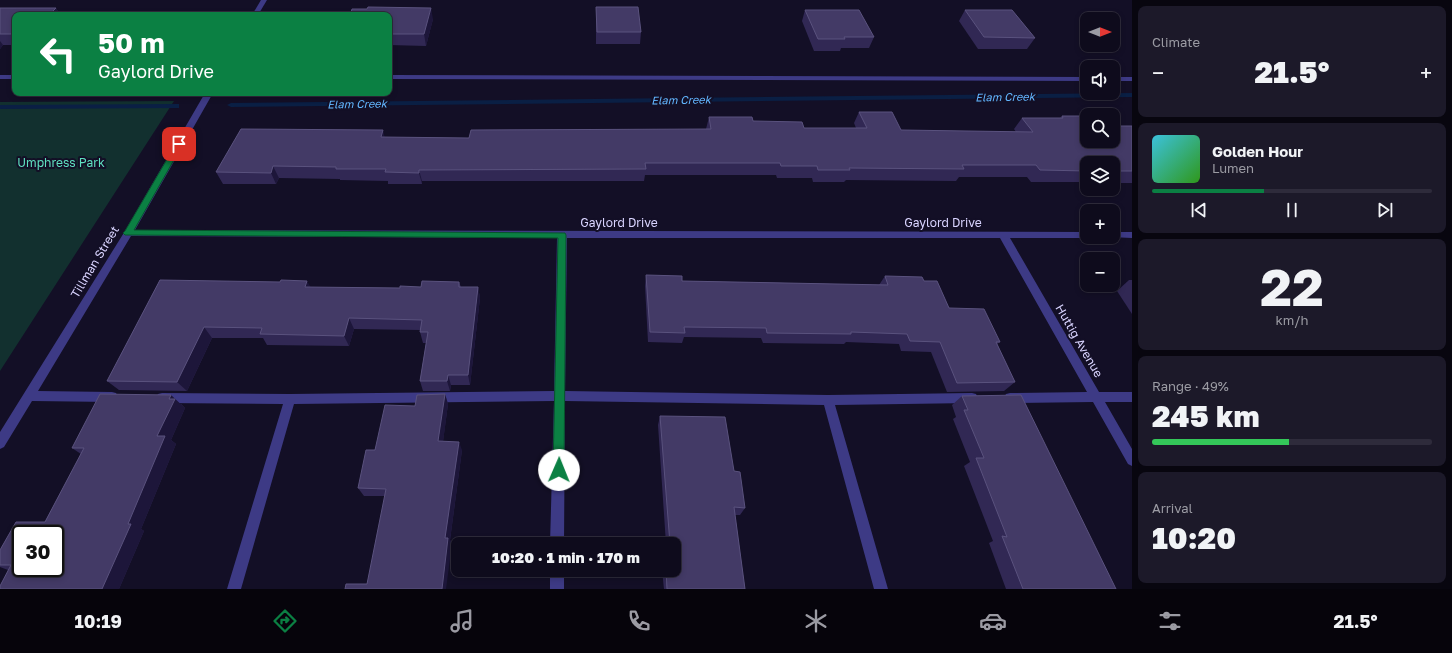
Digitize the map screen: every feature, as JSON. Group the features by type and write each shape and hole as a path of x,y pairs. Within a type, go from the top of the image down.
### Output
{"street":[{"path":"257,12 264,0"},
{"path":"0,77 12,77"},
{"path":"392,77 1080,79"},
{"path":"1120,79 1132,79"},
{"name":"Tillman Street","path":"0,443 128,233 207,96"},
{"name":"Gaylord Drive","path":"128,233 1080,235"},
{"path":"558,537 562,235"},
{"name":"Huttig Avenue","path":"1003,235 1132,460"},
{"path":"1120,235 1132,235"},
{"path":"28,396 123,397"},
{"path":"147,398 290,399 560,396 828,400 986,398"},
{"path":"1002,398 1096,396 1132,397"},
{"path":"234,589 290,399"},
{"path":"828,400 881,589"},
{"path":"557,577 557,589"}],"green space":[{"name":"Umphress Park","path":"174,101 0,371 0,102"}],"building":[{"path":"368,7 431,8 424,34 392,34 392,12 351,12 352,9 367,9"},
{"path":"596,7 638,7 641,32 597,32"},
{"path":"0,8 56,8 52,12 12,12 12,34 0,34"},
{"path":"805,10 859,10 874,37 818,39"},
{"path":"965,10 1012,10 1035,38 984,37"},
{"path":"859,112 892,112 901,130 1033,132 1022,118 1063,118 1062,116 1080,116 1080,148 1120,148 1120,126 1132,126 1132,171 1120,171 1120,156 1080,156 1080,171 1040,170 1036,165 962,165 964,169 849,168 850,170 818,170 817,166 781,166 780,163 645,163 646,169 419,170 419,173 385,172 386,169 336,169 336,167 273,166 271,173 216,172 241,129 383,130 381,137 469,138 471,130 711,129 709,117 752,117 753,121 802,122 804,128 867,128"},
{"path":"646,275 682,276 682,281 888,285 885,276 922,277 924,281 937,281 949,308 984,309 1000,342 996,342 1015,382 957,383 940,342 910,341 907,334 851,332 851,334 767,333 766,328 684,327 685,333 650,332"},
{"path":"160,280 280,282 281,280 307,281 305,287 400,288 400,286 421,287 422,281 459,282 459,287 478,287 468,375 448,375 447,381 420,381 428,332 420,332 422,320 349,318 344,336 260,334 262,328 204,327 177,382 107,381"},
{"path":"100,394 171,395 169,399 175,399 157,436 165,436 128,524 131,524 102,589 0,589 0,586 11,565 0,565 0,550 12,529 12,577 64,577 64,525 14,525 16,522 45,522 84,448 72,448"},
{"path":"445,394 438,441 459,442 445,538 448,538 442,589 345,589 346,584 367,584 386,489 358,488 366,450 375,450 385,405 415,406 417,395"},
{"path":"1021,395 1116,589 1023,589 1002,536 1007,537 976,458 984,458 964,410 968,410 962,396"},
{"path":"660,416 725,417 734,471 740,472 745,508 734,507 745,589 667,589 666,577 681,577 681,537 669,537"}],"waterway":[{"name":"Elam Creek","path":"231,105 1132,95"},
{"name":"Elam Creek","path":"0,107 176,106"}],"route":[{"path":"179,144 128,233 562,235 559,470"}]}
